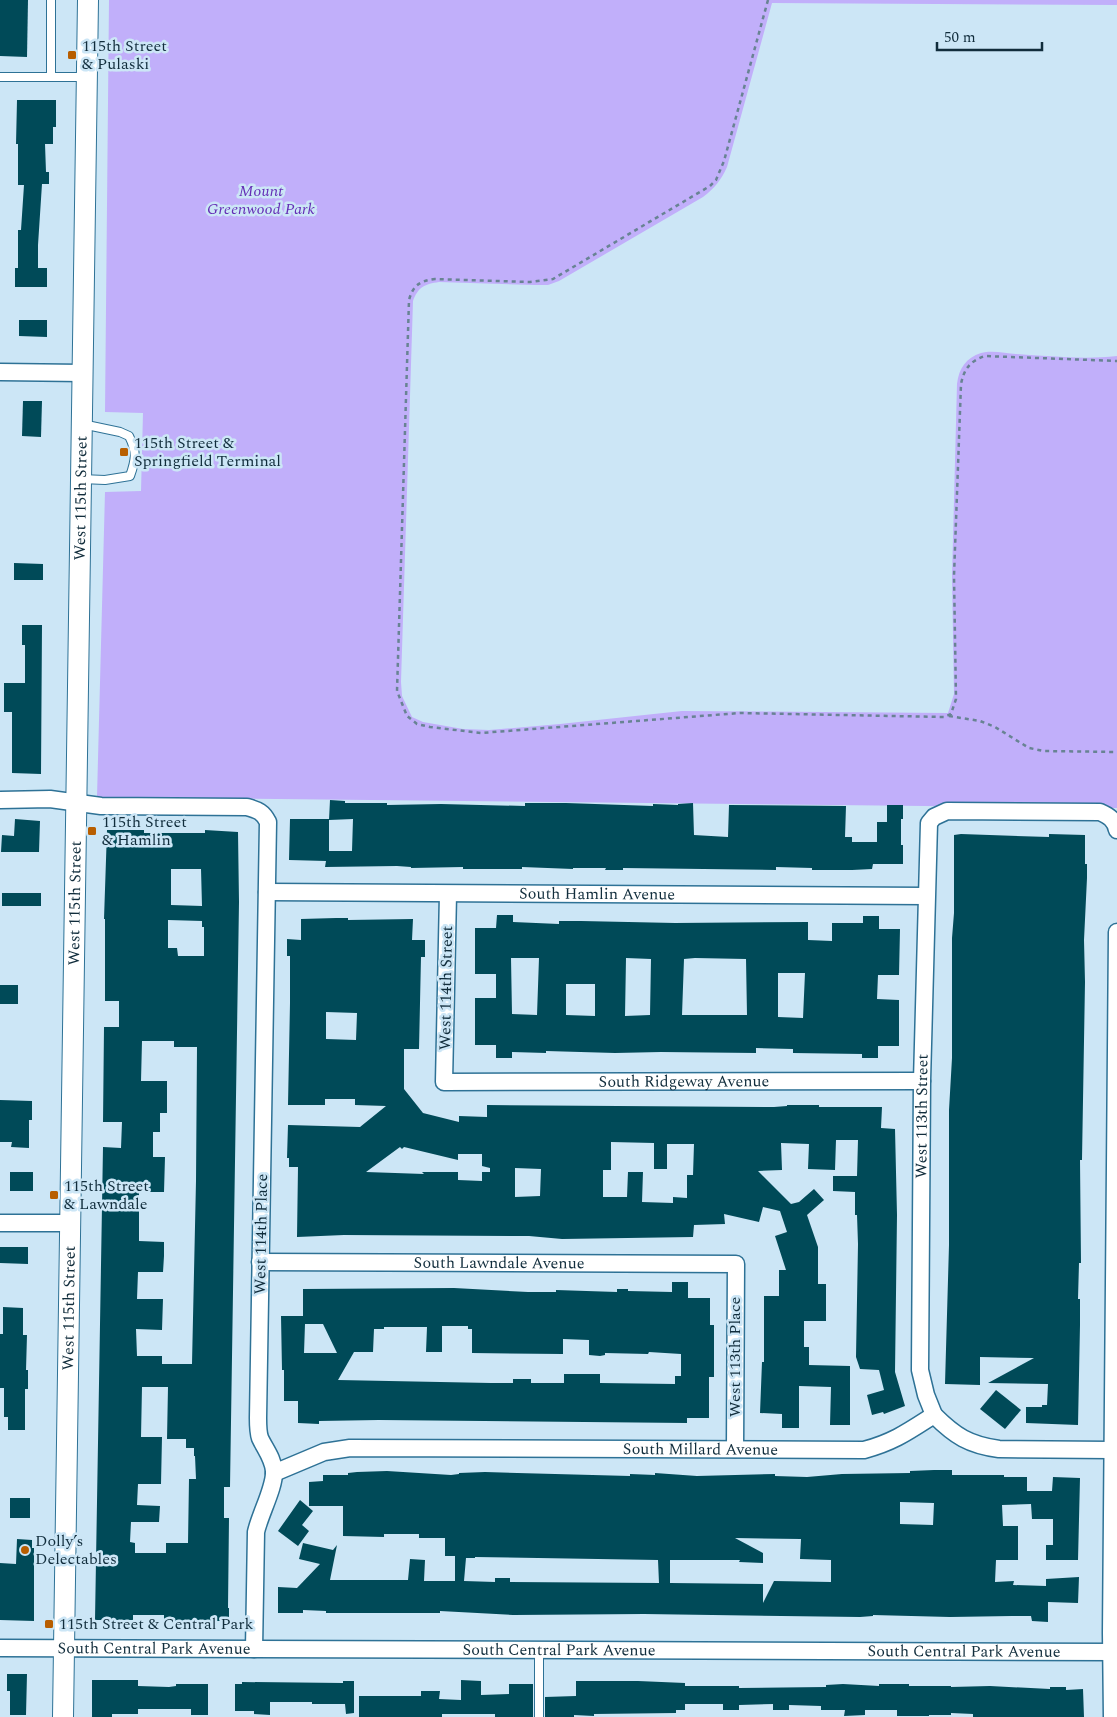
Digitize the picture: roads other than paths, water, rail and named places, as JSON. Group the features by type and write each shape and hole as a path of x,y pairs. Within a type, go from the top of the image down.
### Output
{"street":[{"name":"West 115th Street","path":"63,1717 88,0"},
{"path":"0,372 83,373"},
{"path":"0,800 50,799 76,803"},
{"name":"West 114th Place","path":"76,803 101,806 247,807 264,814 268,822 258,1427 260,1437 271,1458 274,1473"},
{"name":"West 113th Street","path":"934,1414 926,1395 920,1370 922,1081 929,823 934,816 947,810 1100,812 1115,824"},
{"name":"South Hamlin Avenue","path":"267,892 926,896"},
{"name":"West 114th Street","path":"444,1082 448,894"},
{"path":"1112,1717 1114,1652 1112,1450 1117,932"},
{"name":"South Ridgeway Avenue","path":"444,1082 922,1081"},
{"path":"0,1223 70,1223"},
{"name":"South Lawndale Avenue","path":"260,1262 736,1264"},
{"name":"West 113th Place","path":"735,1449 736,1264"},
{"path":"934,1414 952,1432 981,1447 999,1450 1112,1450"},
{"name":"South Millard Avenue","path":"274,1473 324,1452 350,1448 864,1450 884,1445 934,1414"},
{"path":"254,1649 256,1532 260,1514 273,1482 274,1473"},
{"name":"South Central Park Avenue","path":"0,1648 1114,1652"}],"lane":[{"path":"51,0 51,77"},
{"path":"0,78 87,77"},
{"path":"81,479 106,480 130,476 136,461 134,447 129,436 120,432 82,424"},
{"path":"539,1717 540,1650"}],"place":[{"name":"115th Street & Pulaski","path":"72,55"},
{"name":"115th Street & Springfield Terminal","path":"124,452"},
{"name":"115th Street & Hamlin","path":"92,831"},
{"name":"115th Street & Lawndale","path":"54,1195"},
{"name":"Dolly’s Delectables","path":"25,1550"},
{"name":"115th Street & Central Park","path":"49,1624"}],"park label":[{"name":"Mount Greenwood Park","path":"261,200"}]}
